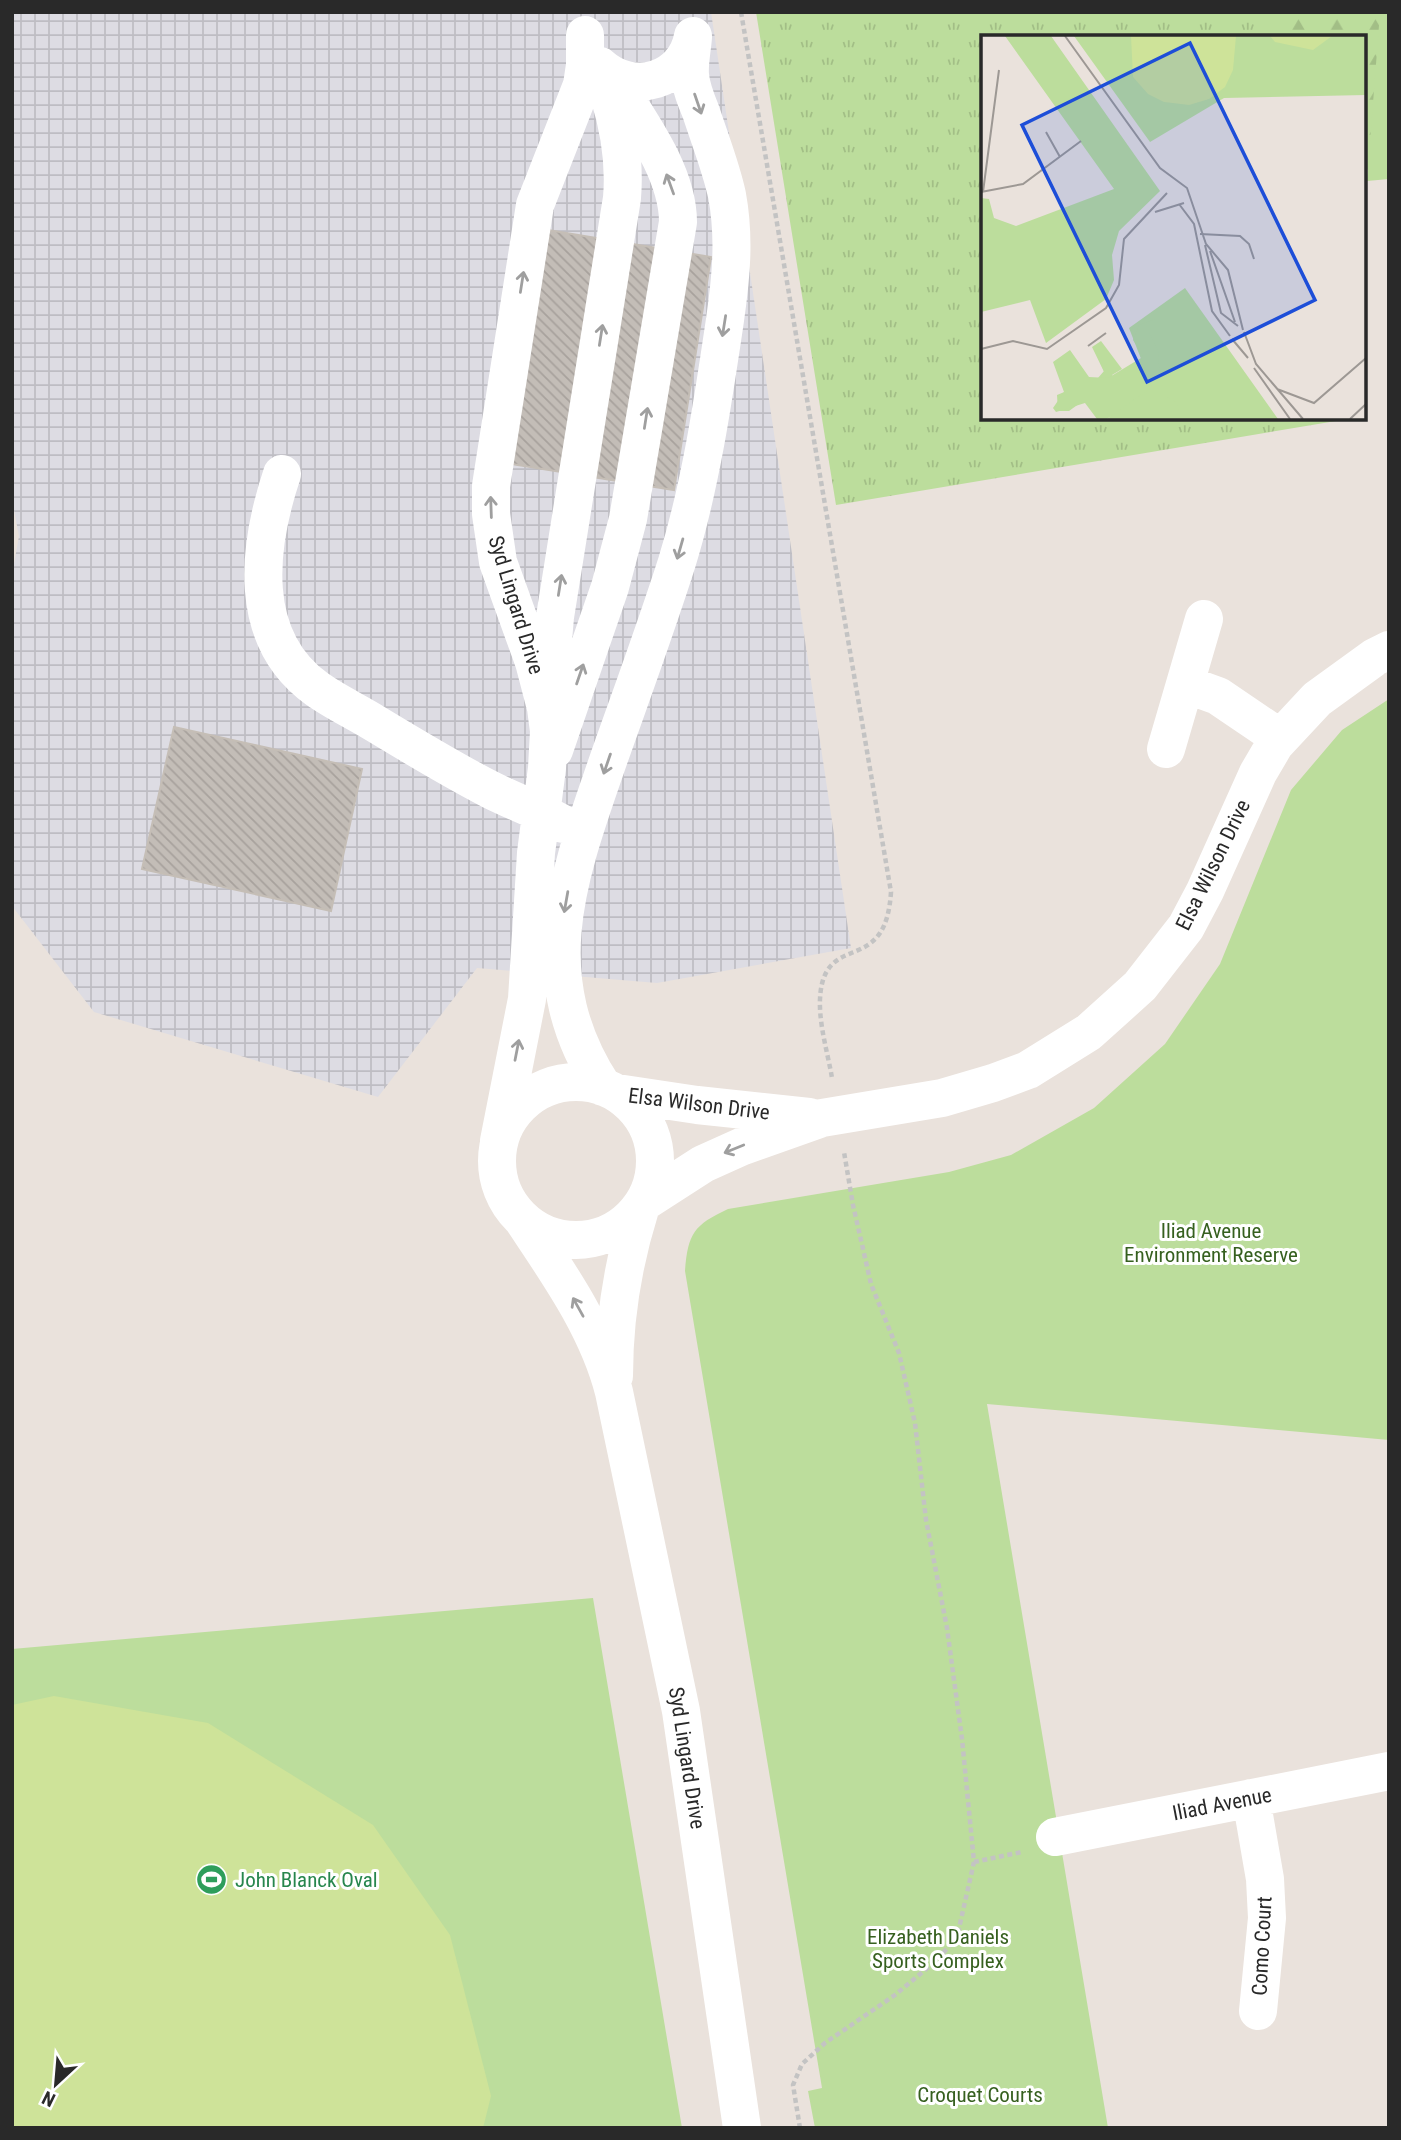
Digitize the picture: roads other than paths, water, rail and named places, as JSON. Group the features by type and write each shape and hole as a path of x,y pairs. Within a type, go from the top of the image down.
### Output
{"street":[{"path":"591,35 617,78 634,82 661,78 677,69 691,46 692,25"},
{"path":"610,1090 589,1083 574,1082 545,1088 532,1095 512,1115 499,1141 497,1155 500,1184 513,1209 523,1220 548,1235 562,1239 590,1239 617,1229 648,1197 656,1169 653,1139 639,1113 610,1090 592,1069 575,1032 563,985 561,961 564,906 572,868 690,516 731,280 732,228 718,160 692,86 692,25"},
{"path":"548,726 555,617 619,228 624,182 621,137 591,35"},
{"path":"543,799 610,587 628,519 678,222 675,194 662,163 591,35"},
{"name":"Syd Lingard Drive","path":"499,1141 527,999 529,936 548,750 548,726 534,662 498,562 491,514 491,486 533,215 545,174 582,85 591,35"},
{"path":"282,474 266,532 263,593 275,635 297,671 317,689 495,791 543,799 583,836"},
{"path":"1166,749 1204,619"},
{"name":"Elsa Wilson Drive","path":"642,1206 713,1158 832,1129 993,1083 1028,1070 1089,1032 1140,986 1186,928 1258,773 1280,738 1317,699 1389,650"},
{"path":"1185,684 1218,696 1280,738"},
{"name":"Elsa Wilson Drive","path":"610,1090 832,1129"},
{"name":"Syd Lingard Drive","path":"614,1392 614,1355 621,1289 626,1258 642,1206"},
{"name":"Syd Lingard Drive","path":"523,1220 585,1319 600,1349 614,1392 681,1711 742,2128"},
{"name":"Iliad Avenue","path":"1055,1836 1389,1771"},
{"name":"Como Court","path":"1251,1798 1265,1878 1266,1918 1258,2011"}],"place":[{"name":"John Blanck Oval","path":"212,1880"}],"park label":[{"name":"Iliad Avenue Environment Reserve","path":"1211,1243"},
{"name":"Elizabeth Daniels Sports Complex","path":"938,1949"},
{"name":"Croquet Courts","path":"980,2095"}]}
